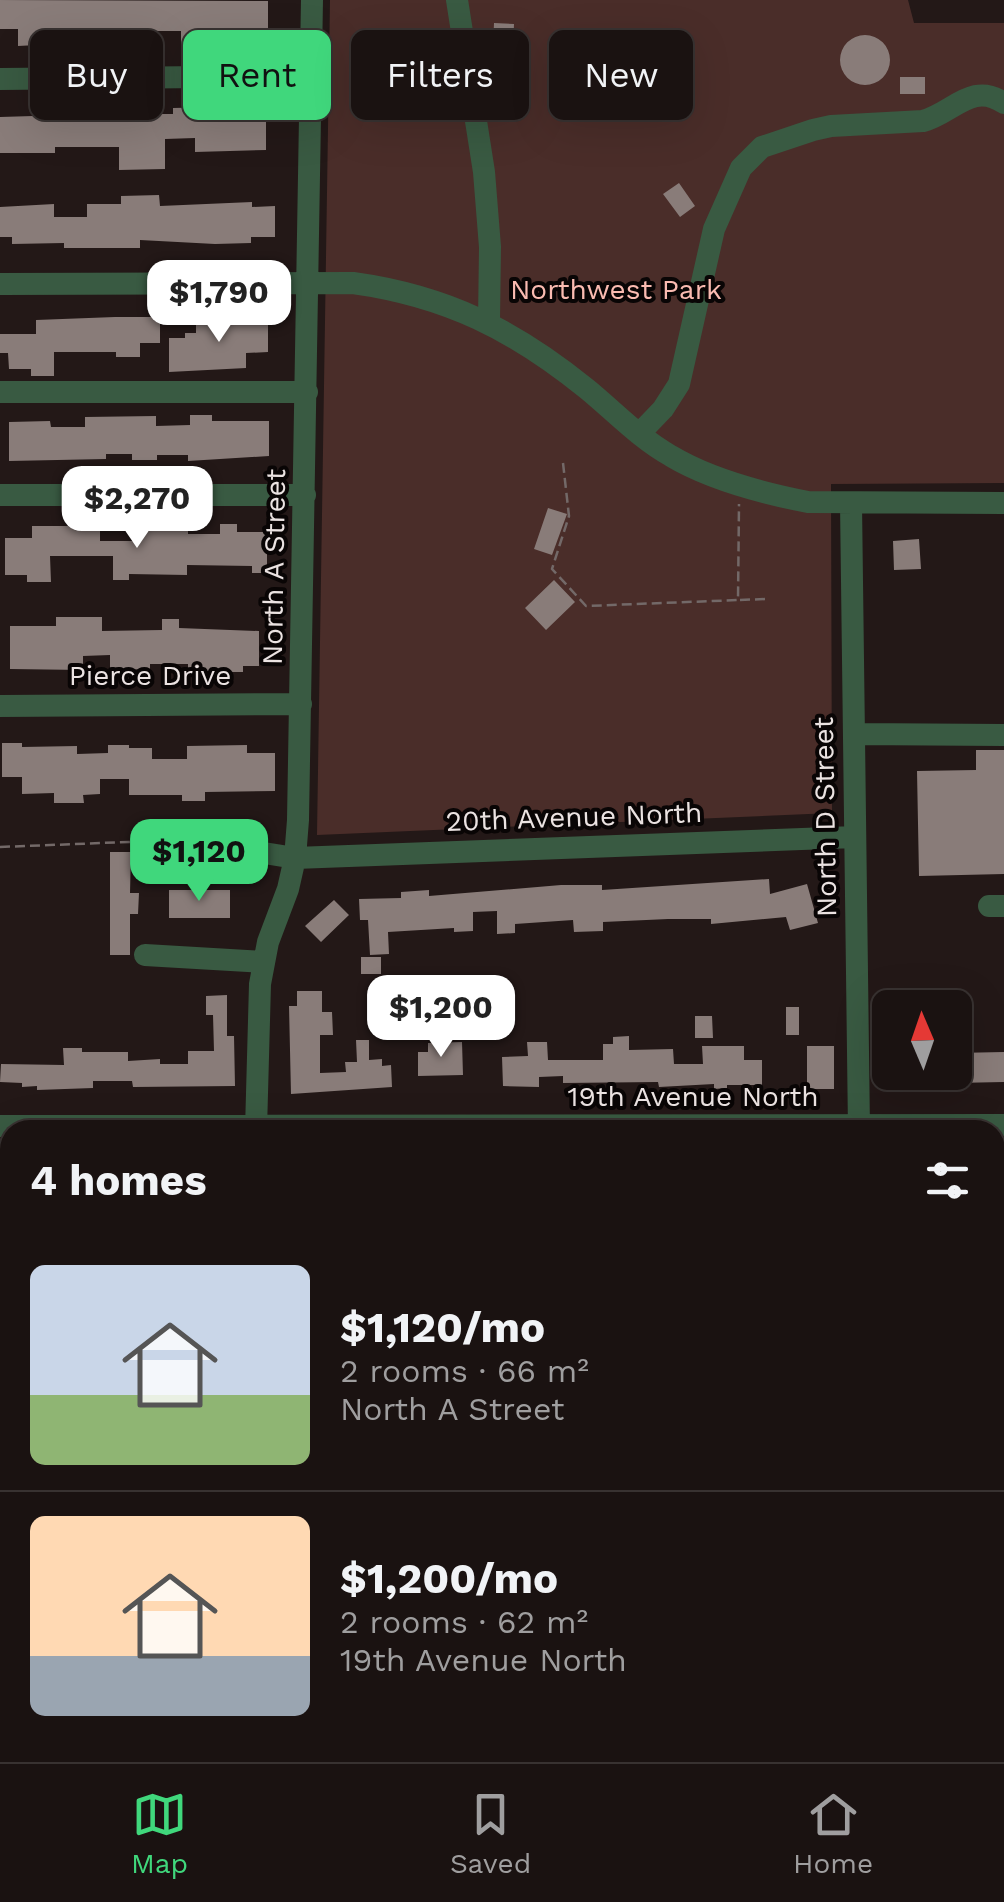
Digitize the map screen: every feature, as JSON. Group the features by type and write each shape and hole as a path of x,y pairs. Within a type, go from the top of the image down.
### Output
{"street":[{"name":"North A Street","path":"312,0 312,30"},
{"path":"457,0 484,172 490,247 489,321"},
{"path":"0,78 183,77"},
{"path":"640,434 679,384 714,228 741,168 762,147 832,126 923,121 938,117 973,95 995,97 1004,103"},
{"name":"North A Street","path":"256,1120 260,984 295,858 312,120"},
{"path":"0,284 309,282 354,283 403,292 489,321 552,362 671,456 703,472 778,496 851,504 1004,503"},
{"path":"0,392 307,392"},
{"path":"0,496 305,495"},
{"name":"North D Street","path":"851,504 859,1120"},
{"name":"Pierce Drive","path":"0,706 301,704"},
{"path":"854,734 1004,735"},
{"name":"20th Avenue North","path":"154,863 264,853 295,858 856,837"},
{"path":"145,956 264,962"}],"path":[{"path":"563,464 568,516 552,569 586,606 766,599"},
{"path":"738,600 740,502"},
{"path":"0,847 194,840"}],"green space":[{"name":"Northwest Park","path":"330,0 908,0 914,23 1004,23 1004,483 831,484 832,813 317,835"}],"building":[{"path":"0,0 268,1 268,30 183,30 183,45 181,31 30,30 30,45 18,46 18,29 0,29"},
{"path":"494,23 514,24 514,30 494,30"},
{"path":"865,35 883,42 890,60 883,78 865,85 847,78 840,60 847,42"},
{"path":"900,77 925,77 925,94 900,94"},
{"path":"183,108 183,120 266,120 266,150 195,152 195,138 165,139 165,169 119,170 119,147 55,147 55,153 0,153 0,117 163,120 163,114"},
{"path":"679,183 695,206 680,217 663,194"},
{"path":"159,195 160,206 252,202 252,207 275,206 275,237 251,237 251,243 140,240 140,248 64,248 64,243 12,244 12,237 0,237 0,207 54,204 54,217 87,217 87,204 121,204 121,196"},
{"path":"160,317 160,343 140,343 140,357 116,357 116,352 54,352 54,376 31,376 31,369 9,369 8,353 0,353 0,334 36,334 36,320"},
{"path":"268,318 268,352 246,353 246,368 169,372 169,338 196,333 196,320"},
{"path":"190,415 212,415 212,421 269,421 269,456 188,461 188,455 132,460 132,454 106,454 106,459 9,461 9,422 50,421 51,427 85,427 85,417 156,416 156,426 190,425"},
{"path":"548,508 567,514 552,555 534,549"},
{"path":"220,524 237,524 237,532 267,532 267,573 252,573 252,566 187,565 187,575 129,574 129,580 113,580 113,556 50,556 51,582 27,582 27,575 5,575 5,538 32,538 32,526 85,526 85,531 100,531 100,541 137,541 137,526 188,528 188,534 220,534"},
{"path":"919,539 921,569 894,570 893,541"},
{"path":"554,580 575,602 546,630 525,608"},
{"path":"56,617 102,617 102,631 162,630 162,619 179,619 179,628 259,631 259,666 243,666 243,672 188,670 188,664 110,670 110,655 83,656 83,670 10,669 10,626 56,626"},
{"path":"2,743 22,743 22,747 77,746 77,754 108,753 108,745 129,745 152,748 152,759 187,759 187,746 247,745 247,753 275,753 275,791 205,792 205,801 182,801 182,795 129,795 129,779 100,779 100,794 83,795 84,803 54,803 54,793 22,794 22,777 2,777"},
{"path":"976,750 1004,750 1004,874 919,876 917,771 976,770"},
{"path":"110,852 131,852 130,893 139,893 138,914 130,914 130,955 110,955"},
{"path":"769,879 770,894 807,884 818,923 790,930 786,917 711,924 711,919 668,919 603,922 603,931 574,932 573,920 515,924 515,933 497,934 497,911 473,912 473,931 454,932 454,928 388,932 389,954 370,955 368,920 360,920 359,899 401,898 401,892 429,890 429,896 561,885 602,885 602,890"},
{"path":"169,890 230,890 230,918 169,918"},
{"path":"334,900 349,915 321,942 305,926"},
{"path":"361,957 381,957 381,974 361,974"},
{"path":"297,991 322,991 322,1012 332,1012 333,1035 320,1035 320,1073 346,1072 345,1062 357,1062 356,1040 369,1040 369,1060 382,1059 382,1066 391,1065 392,1087 291,1094 289,1006 297,1006"},
{"path":"227,995 227,1036 234,1036 235,1086 133,1087 132,1081 93,1081 93,1088 37,1090 37,1086 0,1082 1,1064 64,1065 63,1048 128,1052 128,1061 160,1059 160,1064 188,1064 188,1051 214,1051 213,1015 206,1015 206,996"},
{"path":"378,1006 399,1006 399,1023 377,1023"},
{"path":"786,1007 799,1007 799,1035 786,1035"},
{"path":"695,1016 712,1016 713,1038 695,1038"},
{"path":"629,1036 629,1050 673,1049 674,1064 703,1064 702,1046 744,1046 744,1060 762,1060 762,1085 714,1089 714,1084 659,1087 658,1082 563,1083 563,1076 539,1077 539,1087 503,1086 502,1057 528,1056 527,1042 547,1042 548,1060 603,1060 603,1044 613,1044 613,1037"},
{"path":"462,1042 463,1075 418,1076 418,1052 428,1052 428,1043"},
{"path":"807,1046 834,1046 834,1089 807,1089"},
{"path":"1004,1052 1004,1082 972,1083 972,1053"}]}
